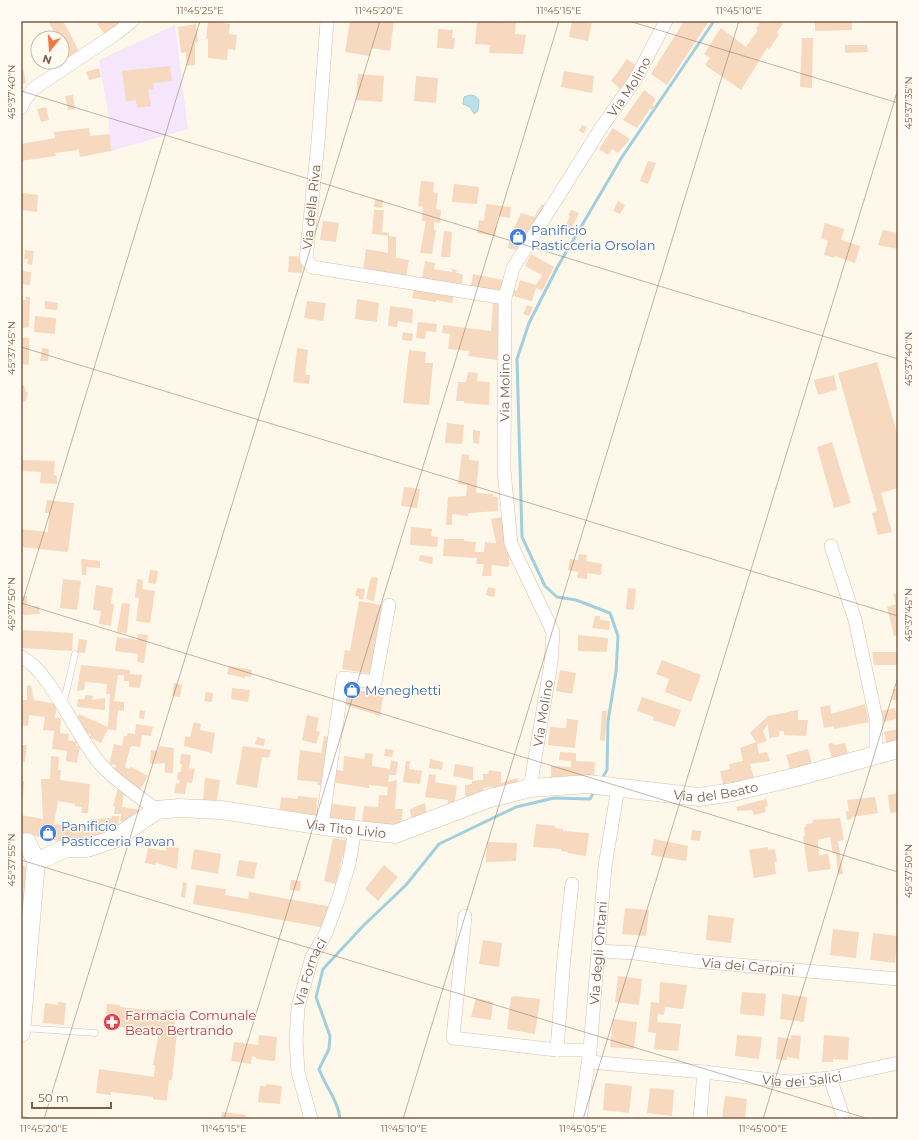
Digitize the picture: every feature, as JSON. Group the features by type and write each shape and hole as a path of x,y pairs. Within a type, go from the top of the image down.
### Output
{"street":[{"path":"21,108 27,90 117,34 132,21"},
{"name":"Via della Riva","path":"327,21 318,143 306,259 312,267 505,298"},
{"name":"Via Molino","path":"530,788 551,663 553,632 511,544 504,470 505,298 513,268 601,128 635,80 666,21"},
{"path":"831,546 856,627 876,718 876,754"},
{"path":"322,826 343,678 376,682 389,605"},
{"path":"21,657 29,661 63,706 86,746 104,768 156,810"},
{"name":"Via del Beato","path":"530,788 588,784 699,797 733,792 792,778 898,749"},
{"name":"Via degli Ontani","path":"580,1119 589,1056 612,787"},
{"name":"Via Tito Livio","path":"24,841 66,848 87,848 114,839 156,810 179,808 221,810 322,826 395,834 487,799 530,788"},
{"name":"Via Fornaci","path":"311,1119 298,1072 296,1040 298,1007 312,957 326,933 338,900 349,864 355,829"},
{"path":"21,1033 36,862 24,841"},
{"name":"Via Tito Livio","path":"36,862 66,848"},
{"path":"557,1050 564,957 572,884"},
{"name":"Via dei Salici","path":"465,916 453,1038 557,1050 704,1072 790,1082 830,1078 898,1063"},
{"name":"Via dei Carpini","path":"599,952 635,953 694,961 898,979"},
{"path":"700,1119 704,1072"},
{"path":"830,1078 844,1119"}],"lane":[{"path":"63,706 75,654"},
{"path":"21,1028 95,1033"}],"shaded area":[{"path":"175,25 188,129 111,151 108,113 99,60"}],"water":[{"path":"470,95 475,96 479,100 478,111 474,114 470,107 463,104 464,97"}],"building":[{"path":"48,21 63,21 68,30 53,30"},
{"path":"95,21 117,21 119,24 105,35"},
{"path":"208,21 230,24 229,34 237,35 235,50 228,49 227,60 208,58 208,39 206,39"},
{"path":"350,21 394,21 390,51 371,48 370,56 345,52"},
{"path":"477,21 516,23 515,34 526,35 523,54 489,53 490,45 475,44"},
{"path":"572,21 592,21 588,41 569,37"},
{"path":"684,21 709,21 667,85 651,74"},
{"path":"765,21 785,21 777,32 779,35 769,49 767,48 741,90 705,65 710,58 704,54 721,28 746,47 758,30 756,29 760,22 763,23"},
{"path":"852,21 852,30 815,31 815,22"},
{"path":"196,24 198,42 195,43 195,65 187,66 186,52 181,53 178,27"},
{"path":"438,29 453,30 452,38 455,38 454,49 437,48"},
{"path":"70,34 81,55 70,61"},
{"path":"802,38 813,38 812,88 800,87"},
{"path":"845,45 867,45 868,52 845,53"},
{"path":"627,59 640,68 624,92 611,81"},
{"path":"170,66 172,81 153,83 154,89 148,90 151,106 137,108 136,100 126,101 122,71"},
{"path":"23,68 26,83 21,84 21,69"},
{"path":"99,68 101,77 89,80 86,72"},
{"path":"564,71 594,76 592,93 561,87"},
{"path":"358,74 384,76 382,102 356,100"},
{"path":"416,76 438,78 436,103 414,101"},
{"path":"644,90 656,99 652,105 655,107 653,110 650,109 637,128 623,120"},
{"path":"73,95 75,109 68,110 65,96"},
{"path":"46,107 49,120 41,122 37,109"},
{"path":"582,125 587,127 584,133 579,131"},
{"path":"89,128 90,136 110,134 111,151 80,157 79,150 55,153 56,156 21,161 21,144 55,138 54,132"},
{"path":"613,128 630,139 618,153 612,149 608,155 599,149"},
{"path":"648,161 656,163 648,184 640,181"},
{"path":"421,181 434,182 433,192 438,193 436,209 441,210 440,223 434,222 434,230 436,230 432,254 420,253 426,221 422,221 423,207 418,206"},
{"path":"454,184 479,187 477,204 452,202"},
{"path":"23,193 38,195 37,212 21,210"},
{"path":"375,199 383,200 382,208 374,207"},
{"path":"618,201 625,205 620,214 613,211"},
{"path":"486,204 511,207 510,218 498,216 495,236 477,233 479,220 484,221"},
{"path":"542,204 548,209 522,251 508,248 511,231 512,232 521,213 534,217"},
{"path":"374,210 384,210 382,232 389,233 389,236 396,237 396,258 409,260 406,277 363,270 366,249 388,253 388,236 372,234"},
{"path":"571,210 579,213 569,234 563,231 570,216 568,215"},
{"path":"323,221 339,223 336,242 320,240"},
{"path":"825,223 844,229 841,240 860,246 855,263 835,256 834,258 824,255 828,241 821,238"},
{"path":"883,230 898,233 898,249 878,245"},
{"path":"444,231 452,232 450,257 441,257"},
{"path":"25,250 34,251 32,265 27,264 28,259 24,259"},
{"path":"531,254 554,267 542,291 536,288 532,301 513,296 514,290 517,291 520,280 536,285 542,275 525,266"},
{"path":"289,256 304,257 302,273 288,272"},
{"path":"425,261 435,263 434,269 452,272 452,269 457,270 456,273 463,274 461,289 422,280"},
{"path":"23,271 31,272 30,285 21,284"},
{"path":"473,274 507,281 504,295 470,291"},
{"path":"414,288 454,294 452,303 412,298"},
{"path":"25,297 30,297 29,327 23,328 21,300 26,300"},
{"path":"357,299 379,303 377,322 355,319"},
{"path":"45,301 58,303 57,310 45,309"},
{"path":"307,301 326,303 323,321 304,318"},
{"path":"493,302 503,305 497,360 468,356 469,351 448,349 450,334 442,333 443,325 491,331"},
{"path":"527,305 533,307 529,316 523,314"},
{"path":"390,306 413,309 412,323 398,321 397,327 388,326"},
{"path":"35,316 56,318 55,334 34,332"},
{"path":"418,322 437,324 436,332 426,331 425,339 416,338"},
{"path":"403,332 413,334 412,341 402,340"},
{"path":"21,338 29,338 29,365 21,364"},
{"path":"42,348 49,349 48,361 40,361"},
{"path":"297,348 308,350 305,375 310,375 309,384 293,382"},
{"path":"409,350 426,352 425,363 433,363 429,405 403,403"},
{"path":"877,362 898,436 898,488 881,493 892,532 878,535 872,513 877,511 838,373"},
{"path":"468,372 478,373 477,381 490,382 489,405 456,401 458,382 466,382"},
{"path":"834,375 837,390 818,395 814,380"},
{"path":"24,385 26,392 28,391 26,401 21,402 21,386"},
{"path":"447,423 464,425 462,444 445,443"},
{"path":"473,430 480,431 479,444 473,443"},
{"path":"832,442 851,503 834,508 817,447"},
{"path":"462,454 469,455 469,460 479,461 476,493 493,494 493,497 498,497 498,511 468,513 468,516 452,514 452,525 446,525 448,497 466,496 467,485 458,484"},
{"path":"21,460 55,461 54,475 57,476 57,484 40,483 41,472 21,471"},
{"path":"404,487 420,489 417,508 401,506"},
{"path":"47,500 74,503 68,552 21,547 21,529 48,532 49,513 45,513"},
{"path":"502,517 509,553 509,567 492,565 491,576 482,576 484,564 476,564 477,558 443,556 444,539 464,539 464,541 476,542 475,552 484,552 485,542 496,543 491,519"},
{"path":"411,527 432,529 431,536 438,537 437,547 410,545"},
{"path":"579,554 587,555 586,561 602,564 601,575 587,573 587,579 577,578 578,572 568,570 570,559 578,560"},
{"path":"420,555 433,557 432,564 419,561"},
{"path":"81,559 100,561 100,568 87,567 86,575 82,575"},
{"path":"150,570 158,571 156,584 148,583"},
{"path":"371,577 378,578 374,601 366,599"},
{"path":"63,579 81,581 77,610 60,608"},
{"path":"137,579 143,580 142,589 155,591 150,623 136,621 139,598 135,597"},
{"path":"96,585 113,588 111,604 114,604 111,626 99,624 101,611 93,610"},
{"path":"488,587 496,589 494,597 486,595"},
{"path":"357,588 365,589 363,600 359,599 359,596 355,596"},
{"path":"628,588 636,589 634,610 626,609"},
{"path":"898,593 898,635 894,636 887,607 896,604 893,594"},
{"path":"21,596 27,596 27,607 39,606 40,614 23,615 23,620 21,620"},
{"path":"359,601 382,605 371,674 342,669 345,650 350,651"},
{"path":"122,603 130,604 127,633 117,632"},
{"path":"595,616 600,616 600,620 610,621 609,630 592,628"},
{"path":"21,630 73,633 72,651 21,648"},
{"path":"138,634 148,635 144,663 137,662 138,654 115,651 117,637 137,640"},
{"path":"578,635 608,638 607,652 578,651"},
{"path":"79,639 87,640 85,653 77,652"},
{"path":"872,652 898,652 898,665 874,665"},
{"path":"662,660 701,675 691,702 665,692 669,679 656,674"},
{"path":"81,665 130,670 130,674 142,675 140,688 129,687 129,681 124,681 124,675 118,675 114,701 124,702 124,711 118,710 116,731 108,729 101,743 89,737 91,735 85,732 77,718 79,714 108,727 110,694 106,694 107,684 85,682 84,690 77,691"},
{"path":"229,666 252,670 251,677 245,676 245,678 227,674"},
{"path":"560,670 576,673 572,694 556,691"},
{"path":"174,683 182,685 180,697 172,696"},
{"path":"31,685 34,700 57,704 55,718 61,718 60,733 69,734 68,740 77,742 76,746 80,747 77,763 66,761 67,751 52,749 54,731 43,730 45,717 29,715 28,726 21,725 21,700 27,700 27,686"},
{"path":"346,686 383,697 380,716 343,704"},
{"path":"232,688 250,690 248,702 231,699"},
{"path":"893,689 898,689 898,700 892,700"},
{"path":"206,692 213,693 212,702 204,701"},
{"path":"85,695 93,696 92,700 105,698 105,710 77,707 78,699 85,699"},
{"path":"642,697 681,710 675,727 653,720 654,717 637,711"},
{"path":"865,704 869,722 834,729 834,726 824,728 820,707 830,705 831,714"},
{"path":"895,708 897,719 883,722 881,711"},
{"path":"140,710 145,711 144,719 139,718"},
{"path":"798,710 798,720 808,720 806,736 784,735 784,731 779,731 779,737 769,738 768,724 763,731 767,741 757,744 759,754 767,752 770,761 750,764 754,778 750,778 751,783 732,782 723,784 720,771 730,769 729,764 743,761 740,748 756,742 750,733 768,716"},
{"path":"602,711 607,711 605,741 600,740"},
{"path":"307,715 319,718 316,731 320,732 316,744 302,740"},
{"path":"567,719 578,720 575,748 548,745 550,727 566,728"},
{"path":"194,722 201,724 200,730 215,733 212,753 184,746 185,736 190,737"},
{"path":"136,724 153,727 151,736 142,735 140,747 132,746 130,748 125,767 129,769 131,767 148,776 140,790 123,781 125,777 114,771 116,765 109,764 114,744 122,746 124,736 127,736 128,733 135,734"},
{"path":"898,729 898,744 887,747 884,732"},
{"path":"324,736 330,737 322,785 317,785 318,782 297,780 300,750 321,753"},
{"path":"257,737 265,739 264,746 255,744"},
{"path":"833,743 834,745 845,743 849,758 833,762 828,744"},
{"path":"21,745 27,745 25,762 21,762"},
{"path":"159,746 174,748 173,773 165,773 165,763 150,764 151,750 158,751"},
{"path":"243,746 271,750 269,758 262,757 257,788 236,784"},
{"path":"385,749 394,750 392,757 384,756"},
{"path":"808,749 812,764 791,773 786,755"},
{"path":"560,752 576,753 576,761 595,762 594,776 551,781 551,766 571,767 571,761 559,760"},
{"path":"365,753 373,754 372,766 390,769 391,760 398,762 396,775 389,775 388,782 397,780 395,809 403,809 401,827 361,827 364,806 378,807 379,795 387,795 388,787 369,785 369,788 330,782 332,769 343,771 344,756 364,759"},
{"path":"181,754 191,755 189,768 195,769 192,783 187,782 185,794 174,793 176,783 179,784 180,780 177,780 178,772 181,772"},
{"path":"51,756 59,757 58,770 61,770 60,780 90,784 88,813 81,813 82,807 75,806 75,804 58,801 54,824 73,826 92,825 91,819 112,818 111,816 119,816 118,832 101,843 68,843 21,833 21,815 43,819 41,779 50,779"},
{"path":"430,759 443,762 442,770 429,768"},
{"path":"406,761 410,761 409,769 422,771 420,784 403,782"},
{"path":"455,764 473,767 473,780 453,776"},
{"path":"489,770 501,772 501,783 517,778 520,788 495,794 493,787 483,788 484,795 465,796 465,785 472,784 472,781 483,780 483,774 488,774"},
{"path":"429,774 436,775 435,782 457,786 454,807 447,806 448,800 425,797"},
{"path":"205,778 220,780 217,800 215,800 214,803 203,801"},
{"path":"21,781 24,781 23,797 21,797"},
{"path":"118,788 124,792 122,807 141,810 139,817 131,823 120,821 121,814 114,814 115,807 113,806"},
{"path":"898,793 898,812 890,813 888,795"},
{"path":"298,796 317,798 316,815 279,814 281,797 297,799"},
{"path":"875,797 878,813 852,817 852,819 847,820 846,811 849,811 847,800"},
{"path":"766,799 768,806 765,807 766,812 754,815 752,810 737,811 736,807"},
{"path":"326,803 356,807 354,823 324,821"},
{"path":"425,803 427,818 412,823 410,809"},
{"path":"840,818 844,840 838,841 843,874 838,875 836,853 833,854 830,837 818,840 818,844 819,855 828,854 831,869 808,872 803,836 805,836 804,827 806,827 806,824 813,823 812,820"},
{"path":"536,824 556,826 555,828 563,829 563,831 589,833 586,856 567,853 568,852 561,851 561,849 533,847"},
{"path":"692,830 701,831 700,841 691,840"},
{"path":"333,838 350,841 347,855 343,854 336,884 324,881"},
{"path":"654,839 688,846 686,861 651,855"},
{"path":"487,842 517,843 516,861 486,862"},
{"path":"166,846 179,848 177,869 156,863 155,865 145,863 148,848 166,851"},
{"path":"768,847 768,850 775,849 777,862 774,862 776,874 754,878 749,850"},
{"path":"194,849 221,854 218,874 191,869"},
{"path":"239,860 257,863 254,879 236,876"},
{"path":"384,865 398,877 378,901 365,889"},
{"path":"21,866 25,866 27,872 22,926"},
{"path":"291,880 301,881 300,891 290,890"},
{"path":"183,882 187,883 185,898 181,897"},
{"path":"196,885 226,889 225,895 248,899 249,892 333,907 326,928 193,904"},
{"path":"625,908 649,910 646,936 622,934"},
{"path":"708,915 734,918 731,943 706,940"},
{"path":"833,929 859,932 856,958 830,955"},
{"path":"873,933 898,936 895,963 870,960"},
{"path":"483,940 502,943 499,967 479,964"},
{"path":"618,976 642,979 639,1005 615,1002"},
{"path":"660,982 687,985 683,1009 665,1007 664,1015 658,1014 657,1022 681,1024 678,1051 654,1049 656,1033 648,1032 651,1002 659,1003"},
{"path":"742,992 766,994 764,1016 740,1014"},
{"path":"782,994 807,997 804,1022 780,1019"},
{"path":"515,996 540,999 535,1034 507,1029 511,997"},
{"path":"476,998 493,1002 491,1020 471,1017"},
{"path":"58,1002 66,1003 64,1025 43,1023 45,1003 58,1005"},
{"path":"107,1004 163,1012 163,1010 176,1011 174,1032 177,1033 172,1080 169,1080 167,1101 153,1099 153,1097 111,1092 111,1095 96,1093 99,1069 154,1077 155,1065 153,1065 159,1032 119,1027 119,1029 104,1028"},
{"path":"613,1019 637,1022 634,1049 610,1047"},
{"path":"259,1035 277,1037 275,1061 256,1059 256,1057 252,1056 251,1064 231,1061 234,1042 258,1045"},
{"path":"737,1035 762,1037 759,1059 735,1056"},
{"path":"791,1035 801,1036 799,1059 787,1057 787,1060 776,1059 778,1037 791,1039"},
{"path":"824,1035 849,1037 848,1060 833,1059 833,1062 822,1062"},
{"path":"605,1083 632,1086 629,1113 603,1110"},
{"path":"266,1084 282,1086 280,1104 258,1102 260,1086 266,1086"},
{"path":"650,1088 674,1090 672,1116 647,1113"},
{"path":"725,1096 747,1099 745,1119 722,1119"},
{"path":"222,1112 246,1115 245,1119 221,1119"}],"waterway":[{"path":"601,780 607,770 608,721 616,672 618,636 610,613 576,600 557,597 545,586 522,537 517,359 529,323 558,266 622,157 714,21"},
{"path":"340,1119 337,1106 319,1069 329,1049 330,1036 316,997 323,969 364,925 406,885 439,844 516,807 554,798 590,799 595,790"}],"place":[{"name":"Panificio Pasticceria Orsolan","path":"518,237"},
{"name":"Meneghetti","path":"352,690"},
{"name":"Panificio Pasticceria Pavan","path":"48,833"},
{"name":"Farmacia Comunale Beato Bertrando","path":"112,1022"}]}
